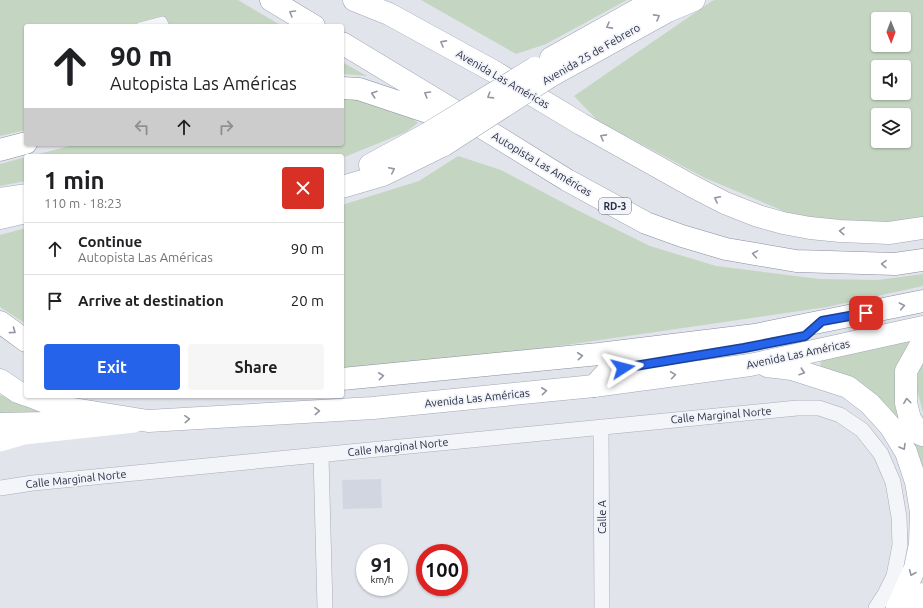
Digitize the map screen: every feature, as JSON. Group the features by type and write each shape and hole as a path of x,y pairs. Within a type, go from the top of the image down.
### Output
{"main road":[{"path":"271,0 311,24"},
{"name":"Avenida Las Américas","path":"354,0 389,14 692,186 725,203 758,216 810,228 889,233 923,228"},
{"name":"Avenida 25 de Febrero","path":"344,185 383,174 655,0"},
{"name":"Avenida 25 de Febrero","path":"542,72 694,0"},
{"name":"Autopista Las Américas","path":"344,44 566,180 646,223 682,236 726,249 796,261 895,264 923,260"},
{"path":"344,88 359,89 491,133"},
{"name":"Avenida 25 de Febrero","path":"344,172 366,167 436,140"},
{"path":"0,150 24,144"},
{"path":"0,199 24,195"},
{"path":"0,218 24,212"},
{"path":"344,379 607,354 755,334 923,301"},
{"path":"594,386 608,371 805,336 822,321"},
{"path":"0,322 24,340"},
{"name":"Avenida Las Américas","path":"35,398 54,406 148,421 373,408 594,386 750,364 923,327"},
{"path":"923,341 906,371 906,403 910,419 920,434 923,435"},
{"path":"750,364 792,369 848,387 870,404 890,426 906,452 916,482 919,497 921,512 920,544 915,568 897,608"},
{"path":"0,380 24,394"},
{"path":"0,424 148,421"},
{"path":"913,608 923,594"}],"street":[{"name":"Calle Marginal Norte","path":"0,488 33,483 601,427 796,408 819,408 840,415 862,430 881,454 893,482 899,517 900,545 894,576 876,608"},
{"path":"0,441 24,434 148,421"},
{"name":"Calle A","path":"601,427 602,608"},
{"path":"321,455 325,608"}],"lane":[{"path":"148,24 163,20 165,24"}],"shaded area":[{"path":"381,479 382,508 343,509 342,480"}],"green space":[{"path":"0,0 238,0 279,24 24,24 24,130 0,136"},
{"path":"421,0 627,0 546,44 516,54"},
{"path":"715,0 923,0 923,217 876,224 800,218 705,178 598,121 574,96"},
{"path":"344,63 367,76 344,74"},
{"path":"344,98 350,98 411,117 418,123 406,132 344,157 344,154 39,154 69,146 344,146"},
{"path":"458,156 501,170 650,246 716,266 819,279 877,280 923,274 923,286 827,307 552,347 344,370 344,204 419,181"},
{"path":"24,158 24,181 0,186 0,164"},
{"path":"24,229 24,323 0,307 0,235"},
{"path":"909,341 899,369 923,442 923,470 914,444 889,407 854,380 820,368 821,360"},
{"path":"923,357 923,412 917,390 919,361"},
{"path":"0,395 51,416 0,413"}],"route":[{"path":"623,368 744,348 805,336 822,321 866,313"}]}
